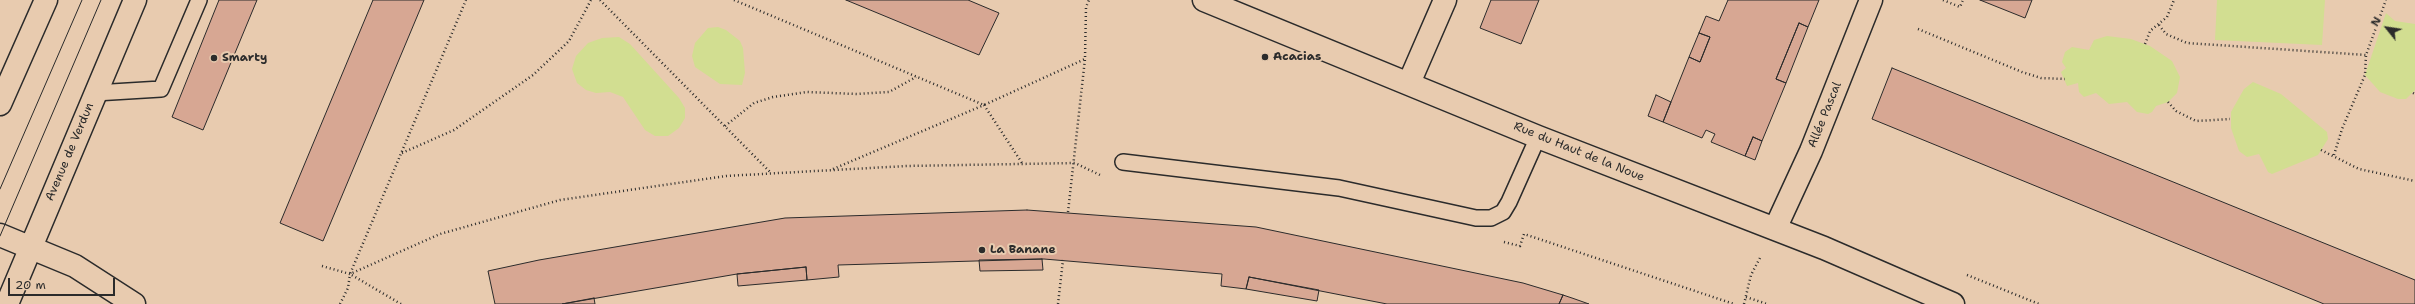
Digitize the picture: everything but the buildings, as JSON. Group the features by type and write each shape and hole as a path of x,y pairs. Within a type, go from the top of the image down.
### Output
{"street":[{"path":"0,104 46,0"},
{"name":"Avenue de Verdun","path":"8,301 135,0"},
{"name":"Rue du Haut de la Noue","path":"1204,0 1538,137 1775,229 1953,304"},
{"path":"1409,83 1445,0"},
{"name":"Allée Pascal","path":"1775,229 1811,151 1871,0"},
{"path":"0,234 75,266 134,304"}],"lane":[{"path":"95,93 161,89 199,0"},
{"path":"1123,162 1339,188 1476,218 1491,218 1503,212 1509,202 1538,137"}],"path":[{"path":"340,304 348,288 350,274 466,0"},
{"path":"401,154 454,130 533,75 569,41 591,0"},
{"path":"600,0 771,173"},
{"path":"734,0 984,105 1022,163"},
{"path":"1068,212 1085,59 1086,7 1089,0"},
{"path":"1943,0 1960,7 1963,0"},
{"path":"2145,44 2150,31 2167,17 2174,0"},
{"path":"2334,156 2342,129 2365,75 2366,55 2386,0"},
{"path":"2159,25 2166,34 2187,43 2366,55"},
{"path":"1918,29 2022,72 2041,78 2065,79"},
{"path":"831,170 984,105 1085,59"},
{"path":"725,126 754,103 773,97 807,92 857,94 889,92 916,76"},
{"path":"2168,102 2176,111 2196,121 2230,119"},
{"path":"2321,150 2359,169 2415,181"},
{"path":"350,274 440,234 560,200 726,176 831,170 1074,162 1104,177"},
{"path":"1744,304 1751,275 1775,229"},
{"path":"1497,240 1520,246 1524,234 1734,304"},
{"path":"1058,304 1063,260"},
{"path":"322,266 350,274 401,304"},
{"path":"1746,297 1767,304"}],"green space":[{"path":"2217,0 2325,0 2322,45 2215,40"},
{"path":"2386,13 2395,21 2415,24 2415,90 2406,99 2398,99 2380,92 2365,75"},
{"path":"718,27 726,30 740,41 743,48 745,73 742,85 720,84 695,67 692,56 695,43 708,28"},
{"path":"2107,36 2131,39 2150,46 2172,61 2180,77 2177,93 2168,102 2156,106 2152,112 2148,114 2137,112 2127,102 2109,104 2096,93 2084,97 2079,92 2078,83 2067,86 2061,72 2066,68 2062,62 2065,52 2072,47 2089,50 2094,40"},
{"path":"619,37 630,44 679,98 685,108 685,118 679,128 668,136 655,136 645,130 623,97 610,92 596,93 586,90 577,83 572,69 576,56 588,43 602,38"},
{"path":"2253,82 2281,94 2327,132 2328,139 2318,155 2272,174 2268,172 2259,154 2247,157 2239,151 2231,128 2231,112 2244,89"}],"tram line":[{"path":"0,189 82,0"},
{"path":"0,236 101,0"}],"place":[{"name":"Acacias","path":"1265,57"},
{"name":"Smarty","path":"214,58"},
{"name":"La Banane","path":"982,250"}]}
